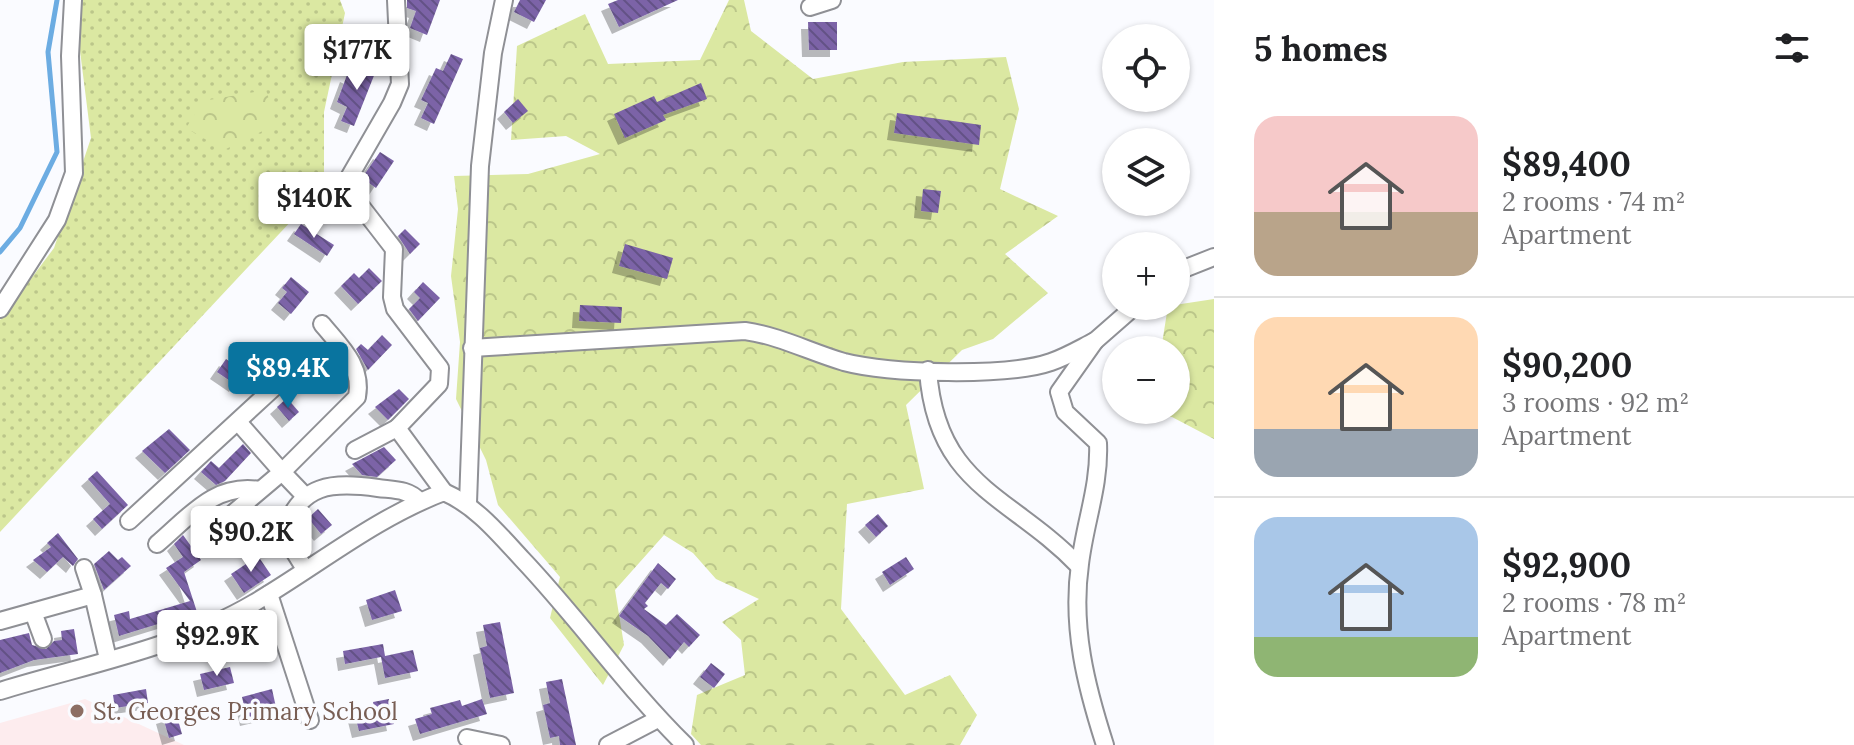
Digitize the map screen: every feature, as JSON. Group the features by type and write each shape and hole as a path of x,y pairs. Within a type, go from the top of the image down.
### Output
{"street":[{"path":"0,309 57,220 74,173 70,56 73,0"},
{"path":"355,450 397,428 439,384 440,368 395,309 392,297 394,249 350,192 347,181 400,84 396,0"},
{"path":"468,503 480,166 493,53 504,0"},
{"path":"810,7 832,0"},
{"path":"1190,266 1214,257"},
{"path":"1105,745 1087,690 1079,642 1079,566 1097,490 1098,443 1065,412 1059,392 1095,341 1119,320"},
{"path":"205,537 282,472 357,397 359,384 352,360 322,324"},
{"path":"472,348 745,331 770,334 845,362 928,370 1034,366 1052,362 1095,341"},
{"path":"928,370 936,417 951,451 977,486 1063,549 1079,566"},
{"path":"129,521 280,382"},
{"path":"239,423 305,496"},
{"path":"397,428 444,492 468,503 560,599 658,719 685,745"},
{"path":"305,569 284,535 305,496 324,486 344,483 407,492 419,501"},
{"path":"157,544 218,494 238,487 259,490"},
{"path":"0,691 203,628 269,594 419,501 444,492"},
{"path":"84,568 108,659"},
{"path":"269,594 310,720"},
{"path":"0,621 93,595"},
{"path":"33,612 43,639"},
{"path":"608,745 658,719"},
{"path":"467,738 501,745"}],"shaded area":[{"name":"St. Georges Primary School","path":"85,699 184,745 0,745 0,723"}],"green space":[{"path":"80,0 340,0 345,13 324,112 324,186 0,532 0,320 54,248 91,138 79,43"},
{"path":"729,0 744,0 751,31 813,79 903,62 1006,57 1019,109 1000,189 1058,216 1005,254 1048,293 993,339 962,350 906,405 924,489 847,504 841,609 905,695 950,675 977,715 960,745 701,745 691,734 697,695 745,675 741,640 722,622 759,599 716,579 693,553 664,535 615,590 624,645 603,685 550,618 560,577 498,505 486,460 456,399 460,342 451,276 458,209 454,176 528,174 600,154 566,136 511,140 517,46 585,14 608,64 700,60"},
{"path":"266,90 277,124 224,150 186,128 203,101"},
{"path":"1214,299 1214,439 1185,424 1190,424 1190,336 1163,336 1166,320 1190,320 1190,303"}],"building":[{"path":"407,0 440,0 427,35 410,28 416,11 407,8"},
{"path":"520,0 546,0 534,22 514,12"},
{"path":"618,0 678,0 619,27 608,4"},
{"path":"808,22 837,22 837,50 809,50"},
{"path":"451,54 463,59 434,124 421,118 428,103 421,100 436,68 443,71"},
{"path":"366,58 379,63 354,126 341,121 347,107 337,102 347,75 358,80"},
{"path":"701,83 707,99 663,115 666,120 625,138 614,114 654,96 657,102"},
{"path":"518,99 528,111 513,123 504,112"},
{"path":"897,113 981,125 979,145 894,133"},
{"path":"380,152 394,161 376,188 362,178"},
{"path":"923,189 941,191 938,213 921,211"},
{"path":"301,224 334,245 327,256 294,234"},
{"path":"405,229 420,244 410,254 398,236"},
{"path":"625,244 673,258 667,279 619,266"},
{"path":"369,268 382,281 358,304 341,286 354,273 359,278"},
{"path":"291,277 309,292 291,314 278,303 287,292 282,288"},
{"path":"423,282 440,298 418,321 409,309 420,298 414,292"},
{"path":"580,305 622,307 621,323 579,321"},
{"path":"382,335 392,345 368,370 356,349 361,344 368,350"},
{"path":"304,342 319,357 297,378 283,364"},
{"path":"226,359 244,373 236,385 217,372"},
{"path":"399,389 409,399 388,420 375,407"},
{"path":"287,398 299,412 289,421 277,407"},
{"path":"169,429 190,450 165,473 142,451"},
{"path":"243,444 251,453 225,481 216,485 201,472 211,461 219,468"},
{"path":"384,447 396,460 377,477 362,475 352,464"},
{"path":"97,471 128,505 102,529 93,519 110,504 88,479"},
{"path":"318,509 332,525 321,534 308,518"},
{"path":"878,514 888,526 876,537 865,525"},
{"path":"58,533 78,559 73,566 63,557 47,572 33,560 51,547 47,543"},
{"path":"183,535 201,560 184,572 197,612 119,636 114,615 129,611 130,619 190,601 166,568 183,557 174,544"},
{"path":"109,551 131,566 104,590 94,564"},
{"path":"258,556 271,575 244,593 231,574"},
{"path":"906,557 914,569 890,585 882,572"},
{"path":"658,563 676,579 668,589 661,583 645,603 648,606 644,609 666,625 677,614 700,635 689,647 684,642 670,659 648,636 619,616"},
{"path":"395,590 402,611 372,620 366,600"},
{"path":"500,622 514,693 490,698 480,648 487,646 483,625"},
{"path":"74,629 78,654 34,660 0,673 0,640 29,633 32,645 46,649 54,641 62,640 61,631"},
{"path":"383,644 385,656 413,650 418,671 385,678 381,657 345,664 343,651"},
{"path":"711,663 725,674 714,688 700,677"},
{"path":"230,667 234,683 204,690 200,674"},
{"path":"562,679 576,745 560,745 559,736 550,738 543,705 550,703 546,682"},
{"path":"146,689 148,703 115,708 113,695"},
{"path":"272,689 277,712 247,719 242,697"},
{"path":"389,699 394,724 359,731 355,715 375,711 373,702"},
{"path":"482,699 487,714 420,734 415,719 432,714 430,708 460,700 462,706"},
{"path":"176,713 182,734 169,738 163,717"}],"waterway":[{"path":"0,252 20,228 57,152 48,52 57,0"}],"place":[{"name":"St. Georges Primary School","path":"77,711"}]}
